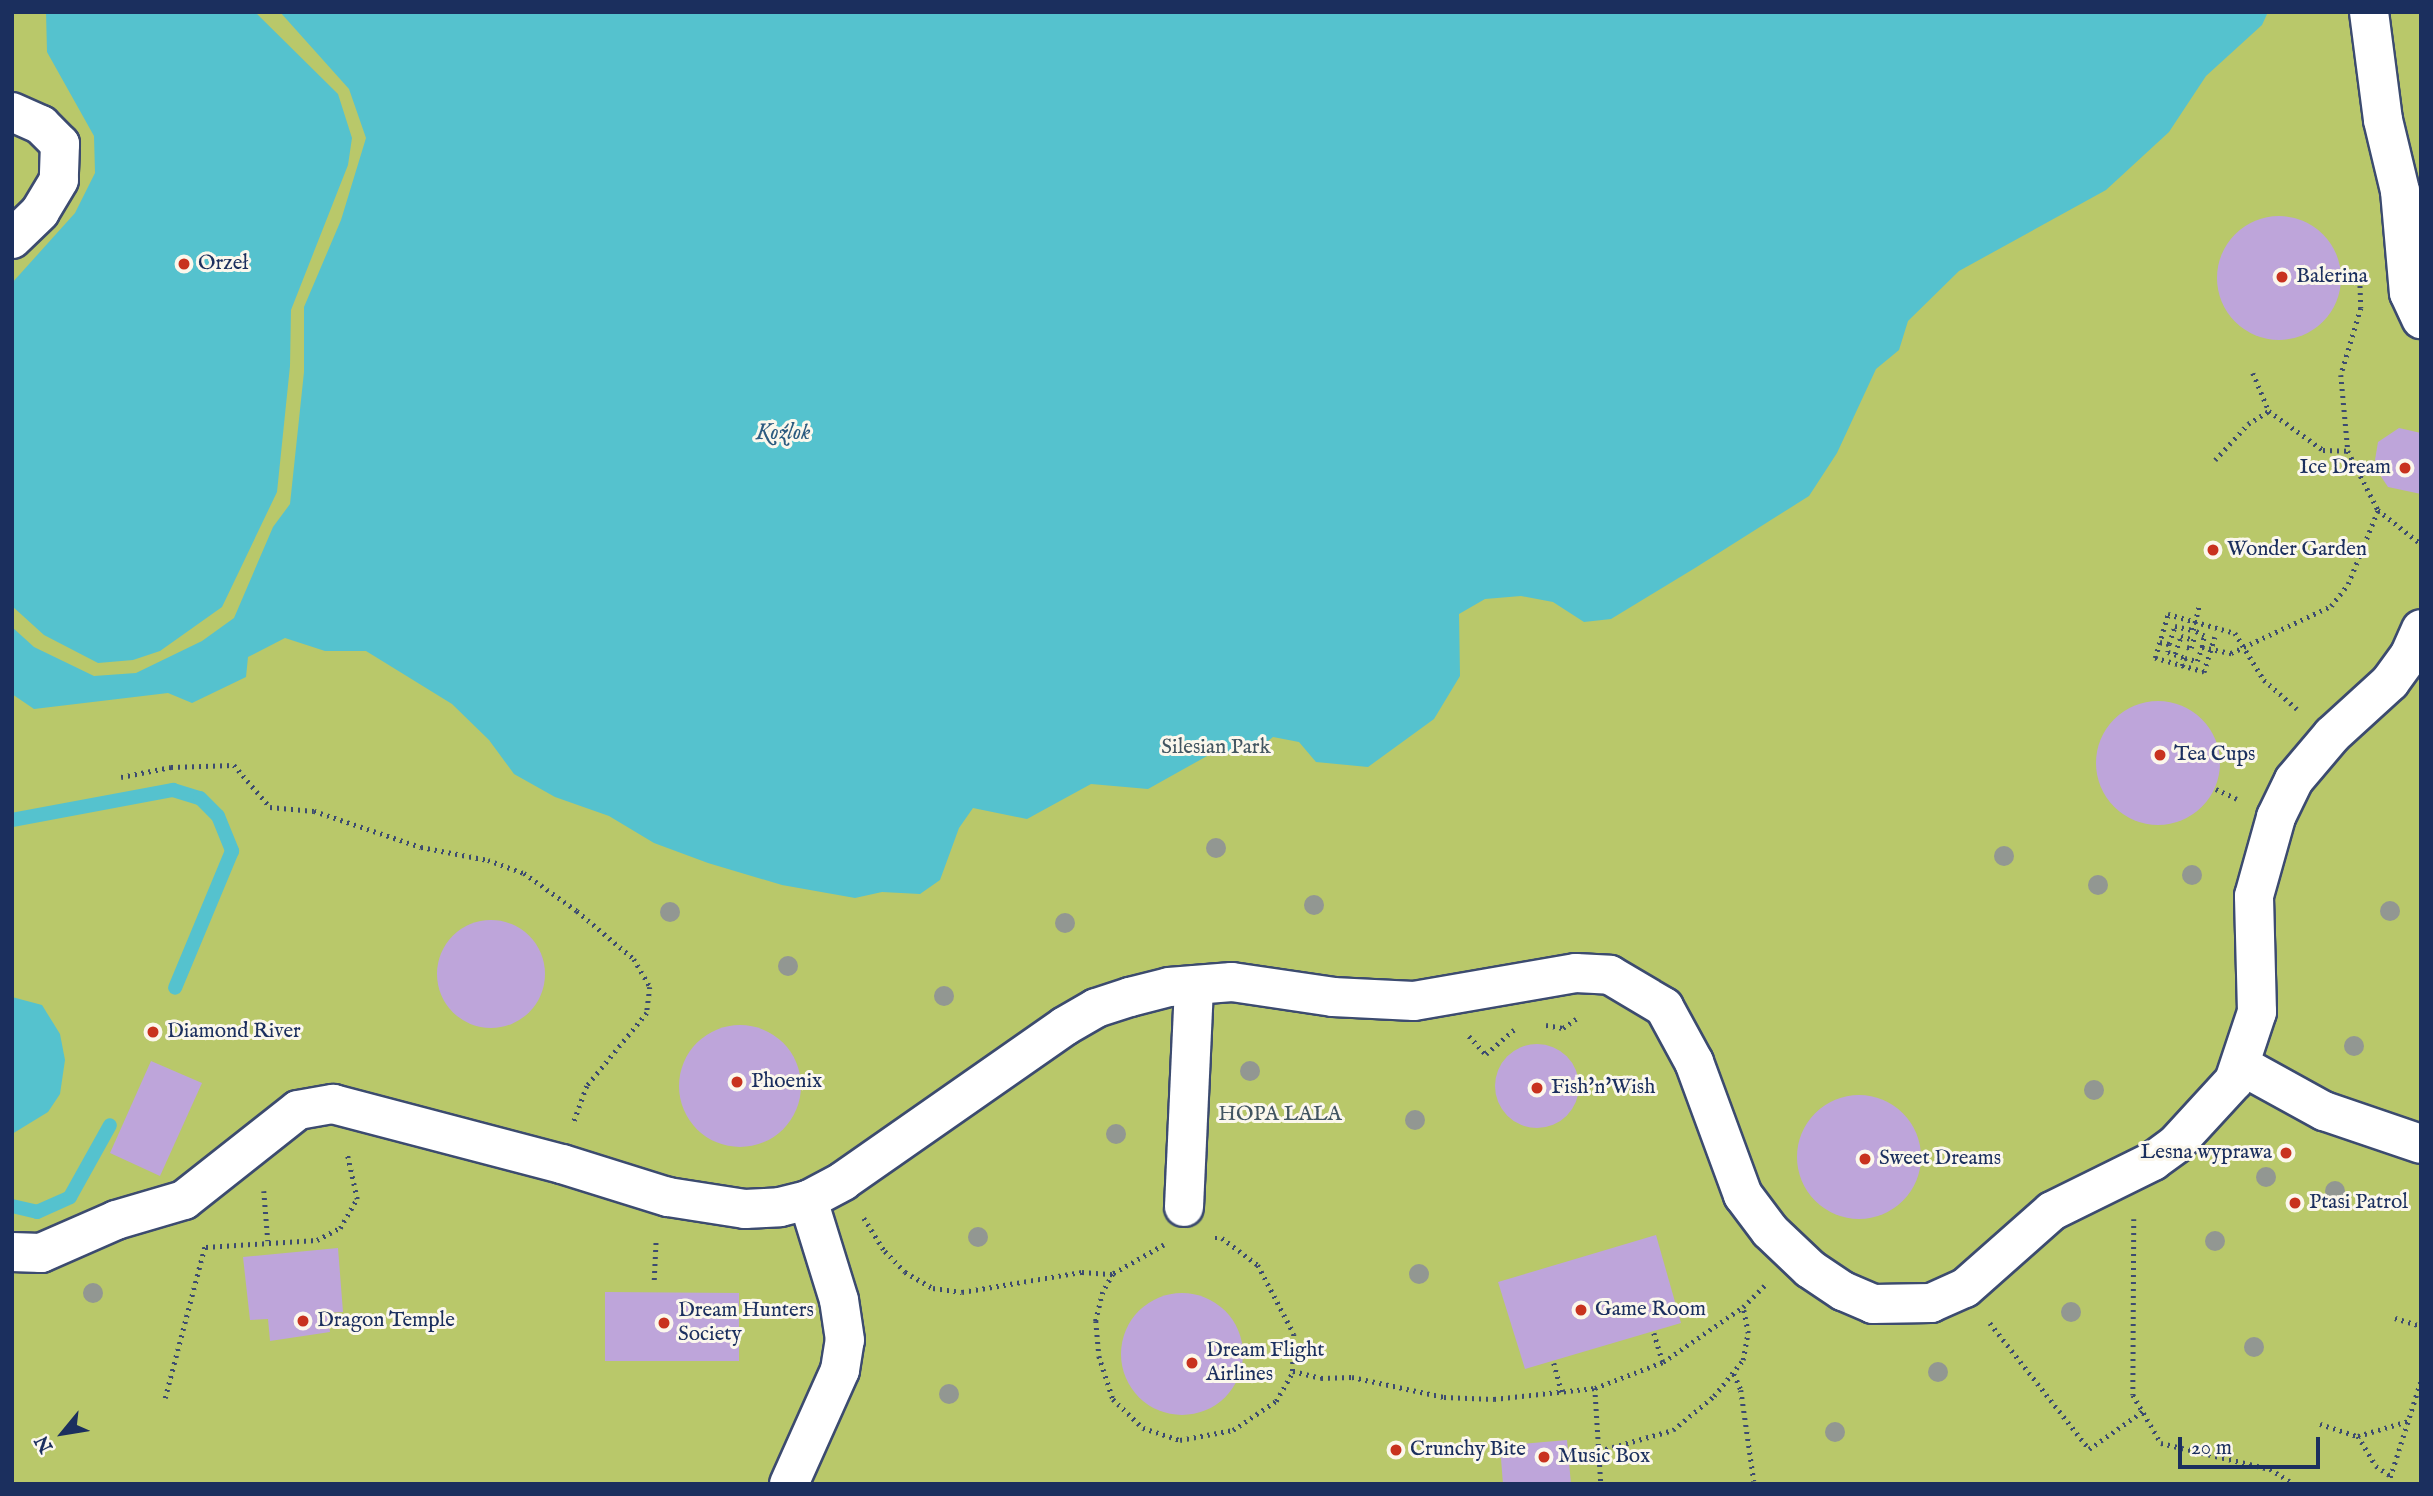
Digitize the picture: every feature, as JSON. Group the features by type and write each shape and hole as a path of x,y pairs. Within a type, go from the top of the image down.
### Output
{"street":[{"path":"2369,12 2383,120 2400,191 2409,293 2421,319"},
{"path":"12,112 41,125 60,144 59,180 40,212 12,239"},
{"path":"12,1252 41,1253 116,1220 184,1200 298,1110 333,1104 706,1205 769,1208 808,1200 843,1181 1086,1014 1130,997 1194,985 1232,982 1333,997 1414,1001 1576,973 1609,975 1664,1007 1681,1032 1743,1195 1795,1255 1843,1292 1873,1304 1931,1303 1965,1288 2052,1211 2126,1174 2176,1144 2212,1109 2242,1066 2258,1012 2254,909 2263,856 2294,780 2332,735 2390,682 2410,654 2421,629"},
{"path":"1186,1222 1194,985"},
{"path":"2242,1066 2325,1111 2421,1144"},
{"path":"789,1484 840,1370 845,1340 839,1300 808,1200"}],"path":[{"path":"2405,248 2360,266 2361,308 2341,375 2348,451 2378,510 2421,544"},
{"path":"2253,373 2269,411 2323,450 2348,451"},
{"path":"2215,460 2249,424 2269,411"},
{"path":"2202,647 2231,653 2331,606 2348,584 2378,510"},
{"path":"2187,647 2191,648 2199,606"},
{"path":"2215,637 2204,672 2155,658 2168,614 2235,633 2263,680 2332,735"},
{"path":"2175,654 2181,636 2204,636 2197,661 2168,652 2175,626 2194,635"},
{"path":"2160,642 2169,644"},
{"path":"2182,666 2185,657"},
{"path":"121,777 171,767 234,765 270,807 314,811 421,847 488,860 524,873 634,959 650,987 647,1013 587,1086 562,1164"},
{"path":"206,1247 317,1240 340,1228 357,1199 350,1159 334,1129 333,1104"},
{"path":"2126,1174 2134,1206 2133,1395 2161,1443 2270,1469 2294,1484"},
{"path":"843,1181 885,1251 905,1272 933,1288 962,1292 1082,1272 1113,1273 1186,1222 1222,1238 1258,1265 1294,1334 1293,1371 1276,1401 1233,1430 1181,1440 1143,1428 1113,1399 1099,1356 1096,1321 1113,1273"},
{"path":"164,1398 206,1247 184,1200"},
{"path":"1293,1371 1321,1378 1352,1377 1444,1397 1494,1399 1595,1388 1663,1362 1743,1307 1795,1255"},
{"path":"1599,1451 1672,1430 1697,1413 1734,1374 1743,1360 1748,1332 1743,1307"},
{"path":"2395,1318 2421,1326"},
{"path":"1989,1321 2089,1449 2143,1411"},
{"path":"1654,1333 1663,1362"},
{"path":"1554,1363 1562,1392"},
{"path":"1734,1374 1741,1390 1754,1481"},
{"path":"2388,1484 2421,1380"},
{"path":"1595,1388 1601,1484"},
{"path":"2320,1424 2358,1436 2408,1420"},
{"path":"2358,1436 2376,1466 2391,1476"}],"green space":[{"name":"Silesian Park","path":"12,12 2421,12 2421,1484 12,1484"}],"water":[{"path":"46,12 255,12 338,94 352,138 348,165 291,310 290,366 277,492 222,607 160,651 133,660 98,663 44,635 12,606 12,283 75,213 95,173 94,136 47,52"},
{"name":"Koźlok","path":"280,12 2268,12 2262,25 2206,76 2169,132 2106,190 1959,271 1908,321 1899,350 1876,369 1837,453 1809,496 1695,568 1611,619 1584,622 1553,602 1521,596 1485,599 1459,614 1460,676 1434,719 1368,767 1316,762 1299,742 1273,737 1253,754 1216,751 1148,789 1091,784 1027,819 973,808 959,828 940,880 920,894 882,892 855,898 782,885 708,863 654,843 609,816 555,797 514,774 489,740 452,704 366,651 325,651 285,638 248,657 246,677 192,703 168,693 34,709 12,694 12,627 34,647 94,676 136,673 202,641 234,618 273,527 290,504 304,372 304,307 341,220 366,138 349,89"},
{"path":"12,997 42,1005 60,1034 65,1060 60,1094 48,1112 12,1134"}],"building":[{"path":"2279,216 2303,221 2323,234 2336,254 2341,278 2336,302 2323,322 2303,335 2279,340 2255,335 2235,322 2222,302 2217,278 2222,254 2235,234 2255,221"},
{"path":"2399,428 2421,433 2421,494 2388,487 2374,466 2378,442"},
{"path":"2158,701 2182,706 2201,720 2215,739 2220,763 2215,787 2201,806 2182,820 2158,825 2134,820 2115,806 2101,787 2096,763 2101,739 2115,720 2134,706"},
{"path":"491,920 512,924 529,936 541,953 545,974 541,995 529,1012 512,1024 491,1028 470,1024 453,1012 441,995 437,974 441,953 453,936 470,924"},
{"path":"740,1025 764,1029 783,1043 797,1062 801,1086 797,1110 783,1129 764,1143 740,1147 716,1143 697,1129 683,1110 679,1086 683,1062 697,1043 716,1029"},
{"path":"1537,1044 1553,1047 1567,1056 1576,1070 1579,1086 1576,1102 1567,1116 1553,1125 1537,1128 1521,1125 1507,1116 1498,1102 1495,1086 1498,1070 1507,1056 1521,1047"},
{"path":"151,1061 202,1083 160,1176 110,1153"},
{"path":"1859,1095 1883,1100 1903,1113 1916,1133 1921,1157 1916,1181 1903,1201 1883,1214 1859,1219 1835,1214 1815,1201 1802,1181 1797,1157 1802,1133 1815,1113 1835,1100"},
{"path":"1656,1235 1681,1323 1525,1369 1498,1282"},
{"path":"338,1248 343,1312 328,1313 330,1332 270,1341 268,1319 250,1320 243,1257"},
{"path":"605,1292 739,1293 739,1361 605,1361"},
{"path":"1182,1293 1206,1297 1225,1311 1239,1330 1243,1354 1239,1378 1225,1397 1206,1411 1182,1415 1158,1411 1139,1397 1125,1378 1121,1354 1125,1330 1139,1311 1158,1297"},
{"path":"1567,1440 1571,1484 1503,1484 1500,1446"}],"waterway":[{"name":"Diamond River","path":"12,820 173,790 200,798 218,816 232,851 175,988"},
{"name":"Diamond River","path":"12,1206 37,1212 70,1197 110,1125"}],"place":[{"name":"Orzeł","path":"184,264"},
{"name":"Balerina","path":"2282,277"},
{"name":"Ice Dream","path":"2405,468"},
{"name":"Wonder Garden","path":"2213,550"},
{"name":"Tea Cups","path":"2160,755"},
{"name":"Diamond River","path":"153,1032"},
{"name":"Phoenix","path":"737,1082"},
{"name":"Fish'n'Wish","path":"1537,1088"},
{"name":"Lesna wyprawa","path":"2286,1153"},
{"name":"Sweet Dreams","path":"1865,1159"},
{"name":"Ptasi Patrol","path":"2295,1203"},
{"name":"Game Room","path":"1581,1310"},
{"name":"Dragon Temple","path":"303,1321"},
{"name":"Dream Hunters Society","path":"664,1323"},
{"name":"Dream Flight Airlines","path":"1192,1363"},
{"name":"Crunchy Bite","path":"1396,1450"},
{"name":"Music Box","path":"1544,1457"}],"park label":[{"name":"HOPA LALA","path":"1280,1115"}]}
